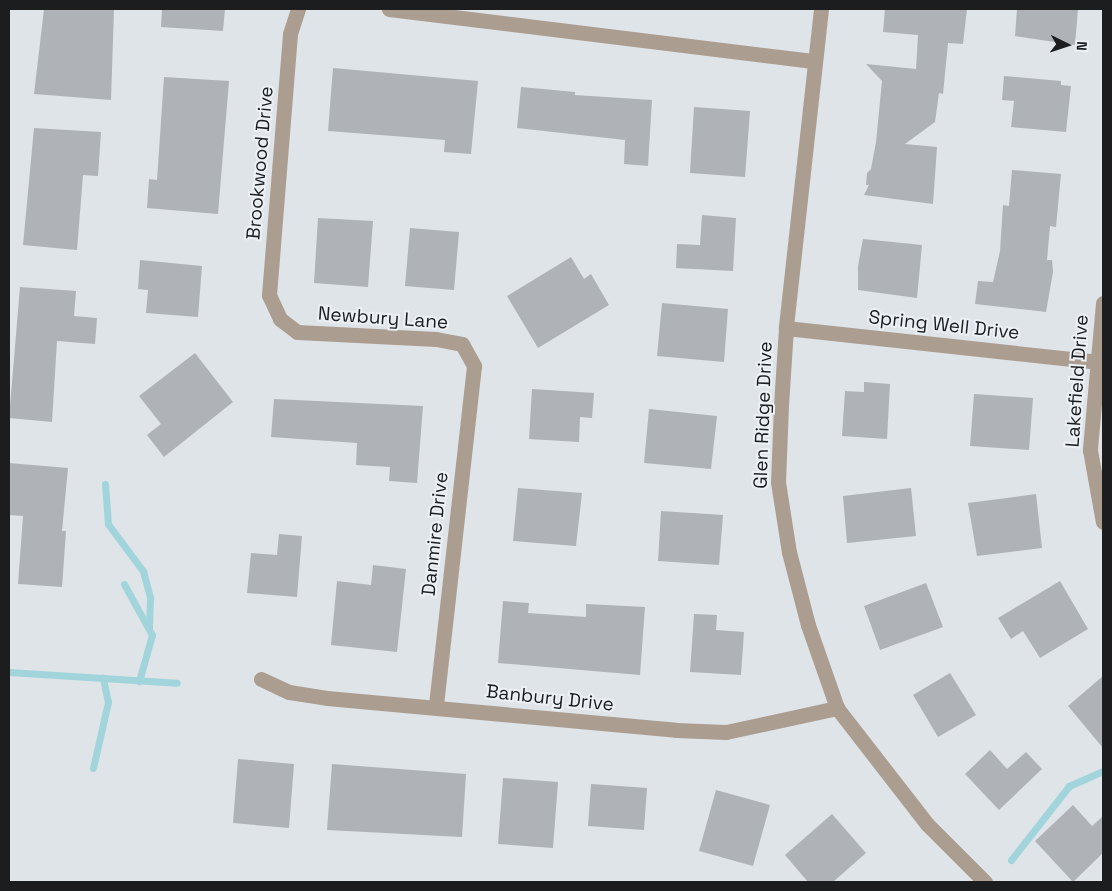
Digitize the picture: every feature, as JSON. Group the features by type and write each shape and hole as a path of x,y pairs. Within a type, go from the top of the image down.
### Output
{"street":[{"name":"Brookwood Drive","path":"280,319 269,295 290,34 298,9"},
{"path":"389,9 815,61"},
{"name":"Glen Ridge Drive","path":"821,9 786,328 778,482 789,552 808,625 837,708 927,824 985,882"},
{"name":"Lakefield Drive","path":"1103,303 1090,450 1103,522"},
{"name":"Newbury Lane","path":"280,319 297,332 436,339 462,344 474,366"},
{"name":"Spring Well Drive","path":"786,328 1097,362"},
{"name":"Danmire Drive","path":"436,707 474,366"},
{"name":"Banbury Drive","path":"260,678 289,692 676,730 726,732 837,708"}],"building":[{"path":"44,9 114,9 111,100 34,94"},
{"path":"162,9 225,9 223,31 161,27"},
{"path":"885,9 967,9 963,44 948,43 943,94 939,93 935,122 905,144 937,147 933,204 864,195 869,185 866,185 867,173 871,169 876,142 882,81 866,64 916,69 918,35 883,32"},
{"path":"1017,9 1078,9 1075,45 1015,36"},
{"path":"333,68 478,81 471,154 444,152 445,140 328,131"},
{"path":"1004,76 1061,81 1061,85 1071,86 1066,132 1011,127 1014,101 1002,100"},
{"path":"164,77 229,81 218,214 147,208 149,179 157,180"},
{"path":"521,87 575,92 575,95 652,100 648,166 624,164 625,140 517,128"},
{"path":"694,107 750,111 745,177 690,173"},
{"path":"34,128 101,132 98,176 83,175 77,250 23,245"},
{"path":"1012,170 1061,174 1056,227 1050,226 1047,260 1052,260 1053,272 1046,312 975,304 978,281 993,282 1000,251 1003,205 1009,206"},
{"path":"702,215 736,218 733,271 676,268 677,244 700,245"},
{"path":"318,218 373,221 368,287 314,283"},
{"path":"410,228 459,232 454,290 405,286"},
{"path":"863,239 922,245 917,298 858,290 858,266"},
{"path":"571,257 584,279 591,274 609,305 538,348 507,296"},
{"path":"140,260 202,266 198,317 146,313 148,290 138,289"},
{"path":"20,287 76,291 74,316 97,318 95,344 57,341 52,422 9,418"},
{"path":"662,303 728,309 724,362 657,356"},
{"path":"195,353 233,402 164,457 147,435 161,424 139,396"},
{"path":"864,382 890,384 887,439 842,436 845,391 864,392"},
{"path":"532,389 594,393 592,418 580,417 579,442 529,439"},
{"path":"974,394 1033,398 1029,450 970,446"},
{"path":"274,399 423,406 417,483 389,481 390,467 356,465 357,443 271,437"},
{"path":"649,409 717,416 711,469 644,463"},
{"path":"9,463 68,468 62,531 66,531 62,587 18,584 23,516 9,515"},
{"path":"518,488 582,493 576,546 513,541"},
{"path":"911,488 916,536 847,543 843,496"},
{"path":"1036,494 1042,548 977,556 968,503"},
{"path":"661,511 723,515 719,565 658,561"},
{"path":"279,534 302,536 297,597 247,593 251,553 277,555"},
{"path":"373,565 406,569 397,652 331,645 337,581 371,585"},
{"path":"1060,581 1088,629 1040,658 1023,631 1011,639 998,618"},
{"path":"926,583 943,627 880,650 864,606"},
{"path":"503,601 529,603 528,613 586,617 586,604 645,607 640,675 498,663"},
{"path":"694,614 717,615 716,630 744,632 741,675 690,672"},
{"path":"950,673 976,715 938,737 913,695"},
{"path":"1103,676 1103,748 1068,706"},
{"path":"990,750 1007,769 1026,752 1042,769 999,810 965,774"},
{"path":"238,759 294,764 289,828 233,823"},
{"path":"332,764 466,774 462,837 327,830"},
{"path":"503,778 558,782 553,848 498,844"},
{"path":"591,784 647,788 644,830 588,826"},
{"path":"716,790 770,805 753,866 699,851"},
{"path":"1073,805 1092,826 1103,816 1103,853 1073,882 1035,841"},
{"path":"832,814 866,853 833,882 808,882 785,855"}],"waterway":[{"path":"105,484 108,524 143,571 150,598 149,628"},
{"path":"124,584 152,635 139,681"},
{"path":"9,672 177,683"},
{"path":"93,768 108,702 103,678"},
{"path":"1011,860 1069,786 1103,771"}]}
